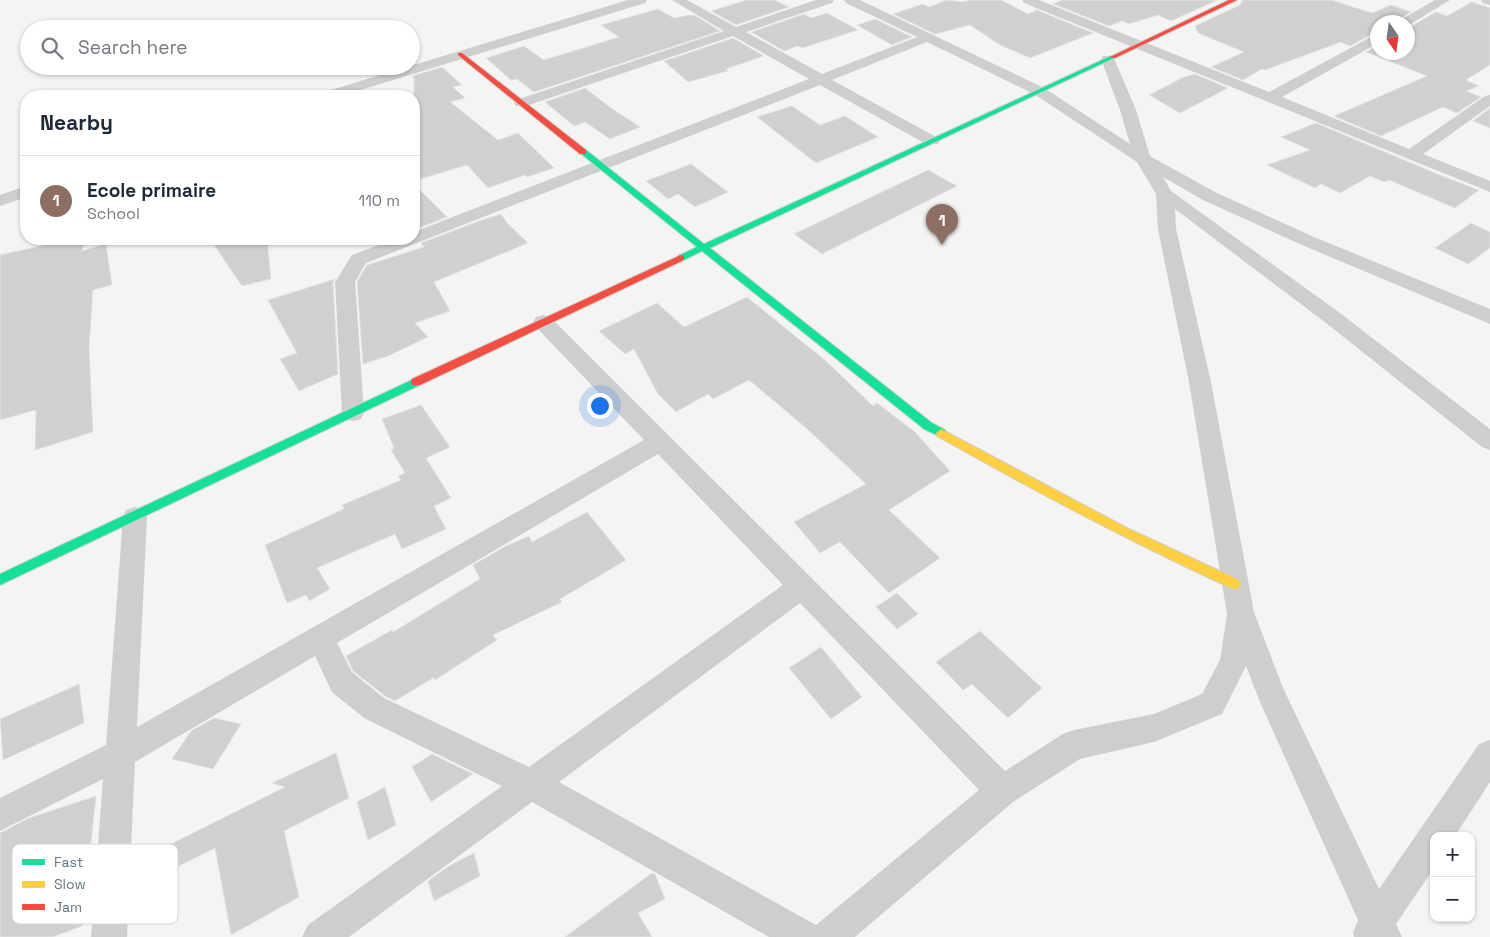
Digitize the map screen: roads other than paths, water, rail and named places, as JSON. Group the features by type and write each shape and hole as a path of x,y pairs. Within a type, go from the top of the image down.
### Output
{"street":[{"path":"420,67 641,0"},
{"path":"678,0 932,141"},
{"path":"520,102 828,0"},
{"path":"850,0 1039,91 1142,159 1209,196 1250,216 1490,317"},
{"path":"1028,0 1490,187"},
{"path":"0,580 543,322 1234,0"},
{"path":"1415,16 1444,0"},
{"path":"420,235 929,37"},
{"path":"1270,98 1370,42"},
{"path":"460,54 928,426 1067,504 1164,553 1237,598"},
{"path":"1108,59 1128,110 1142,159 1165,194 1333,318 1490,441"},
{"path":"345,90 393,75"},
{"path":"1411,155 1490,99"},
{"path":"0,201 20,193"},
{"path":"1165,194 1167,229 1200,382 1237,598 1270,692 1377,932"},
{"path":"353,413 345,282 360,259 395,245"},
{"path":"543,322 1002,791"},
{"path":"0,815 121,753 660,442"},
{"path":"115,844 135,517"},
{"path":"320,937 802,587"},
{"path":"828,937 1002,791 1074,745 1154,728 1212,704 1234,662 1237,598"},
{"path":"320,638 342,682 374,708 531,784 803,937"},
{"path":"1439,832 1490,755"},
{"path":"1377,932 1430,846"},
{"path":"109,937 110,924"}],"place":[{"name":"Ecole primaire","path":"942,245"}]}
